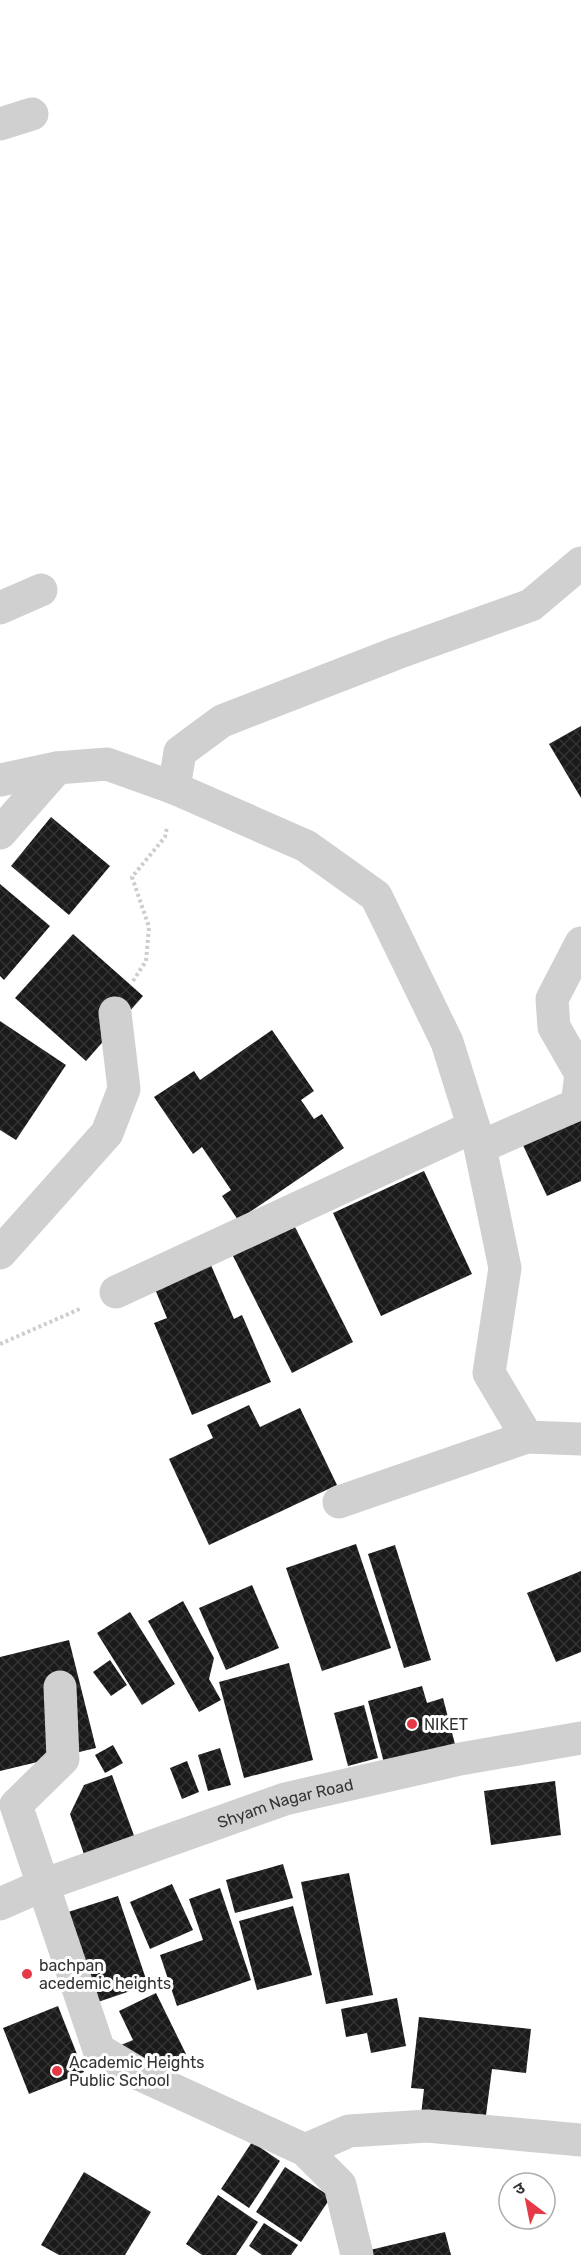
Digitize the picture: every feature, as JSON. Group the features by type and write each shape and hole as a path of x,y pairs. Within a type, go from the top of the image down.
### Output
{"street":[{"path":"0,124 32,114"},
{"path":"174,788 180,752 222,721 397,652 531,605 581,563"},
{"path":"0,608 41,590"},
{"path":"0,780 57,768 107,764 174,788 306,846 376,896 447,1042 477,1137 505,1268 489,1373 527,1437"},
{"path":"0,833 57,768"},
{"path":"116,1293 477,1137 579,1104 581,1074 555,1028 552,999 581,944"},
{"path":"0,1253 107,1133 124,1089 116,1013"},
{"path":"339,1502 527,1437 581,1439"},
{"path":"60,1687 63,1759 16,1805 99,2050 141,2075 305,2150 340,2185 357,2255"},
{"name":"Shyam Nagar Road","path":"0,1904 43,1885 285,1799 460,1759 581,1738"},
{"path":"305,2150 349,2131 427,2126 581,2140"}],"path":[{"path":"116,1013 146,961 148,927 132,877 165,837 174,788"},
{"path":"0,1344 116,1293"}],"building":[{"path":"581,726 581,798 549,744"},
{"path":"51,817 110,866 69,915 11,866"},
{"path":"0,884 50,926 4,980 0,976"},
{"path":"73,934 143,996 86,1061 15,998"},
{"path":"0,1021 66,1065 16,1140 0,1130"},
{"path":"272,1030 314,1091 301,1100 314,1119 322,1114 344,1148 238,1220 222,1196 231,1190 202,1147 193,1154 154,1097 194,1071 200,1080"},
{"path":"581,1110 581,1181 547,1196 520,1139"},
{"path":"424,1171 472,1274 381,1316 333,1213"},
{"path":"292,1221 353,1342 292,1373 231,1252"},
{"path":"208,1258 234,1319 242,1315 271,1382 192,1415 154,1323 167,1318 152,1282"},
{"path":"249,1405 260,1427 300,1408 337,1485 209,1545 169,1459 213,1438 207,1425"},
{"path":"356,1544 391,1648 322,1671 286,1568"},
{"path":"395,1545 431,1660 404,1668 368,1554"},
{"path":"581,1571 581,1652 556,1662 527,1593"},
{"path":"252,1585 279,1648 226,1670 199,1608"},
{"path":"183,1601 214,1658 209,1679 221,1700 199,1712 148,1621"},
{"path":"130,1612 175,1684 142,1705 97,1633"},
{"path":"69,1640 96,1748 0,1771 0,1657"},
{"path":"110,1660 127,1685 111,1696 93,1672"},
{"path":"289,1663 313,1760 244,1778 219,1682"},
{"name":"NIKET","path":"422,1686 427,1703 443,1698 455,1744 384,1763 368,1701"},
{"path":"364,1705 378,1758 348,1766 334,1713"},
{"path":"113,1745 123,1763 105,1773 95,1755"},
{"path":"220,1748 231,1785 208,1791 198,1755"},
{"path":"187,1761 199,1792 182,1799 170,1768"},
{"path":"112,1775 136,1841 86,1860 70,1814 84,1785"},
{"path":"555,1781 561,1835 491,1845 484,1791"},
{"path":"283,1864 293,1898 235,1913 226,1880"},
{"path":"349,1873 373,1995 326,2004 301,1882"},
{"path":"172,1884 193,1930 150,1949 130,1902"},
{"path":"220,1888 251,1980 177,2006 160,1955 203,1940 189,1899"},
{"path":"118,1896 148,1985 95,2003 65,1913"},
{"path":"293,1906 312,1975 257,1990 239,1921"},
{"path":"156,1993 186,2054 149,2072 114,2048 133,2040 119,2011"},
{"path":"397,1998 406,2046 371,2053 367,2033 346,2037 341,2009"},
{"path":"58,2006 84,2072 29,2094 3,2028"},
{"path":"419,2017 531,2029 526,2073 492,2069 486,2115 462,2113 462,2119 421,2115 424,2089 411,2088"},
{"path":"252,2142 280,2161 249,2208 221,2189"},
{"path":"285,2167 331,2197 301,2242 256,2212"},
{"path":"84,2172 151,2212 125,2255 59,2255 41,2245"},
{"path":"218,2195 258,2222 236,2255 202,2255 186,2244"},
{"path":"264,2223 298,2245 291,2255 262,2255 249,2246"},
{"path":"445,2232 451,2255 367,2255 366,2251"}],"place":[{"name":"NIKET","path":"412,1724"},
{"name":"bachpan acedemic heights","path":"27,1974"},
{"name":"Academic Heights Public School","path":"57,2071"}]}
